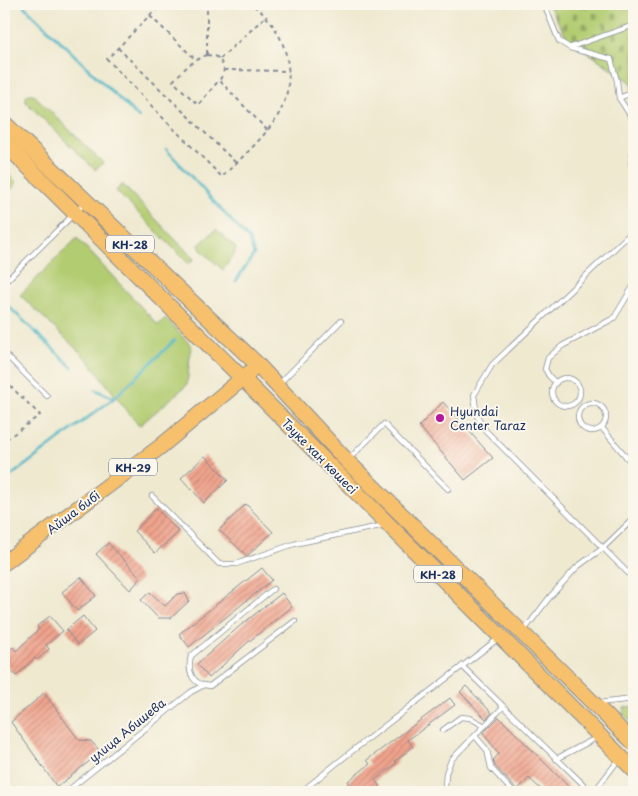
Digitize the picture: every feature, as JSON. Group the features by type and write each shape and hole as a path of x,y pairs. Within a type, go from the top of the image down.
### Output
{"main road":[{"name":"Тәуке хан көшесі","path":"4,122 80,207 242,378 634,770"},
{"name":"Тәуке хан көшесі","path":"4,143 224,330 347,461 634,743"},
{"name":"Айша бибі","path":"4,563 160,447 258,365"}],"lane":[{"path":"544,4 559,41 570,48 611,59 617,80 619,98 634,121"},
{"path":"570,48 634,25"},
{"path":"619,98 634,92"},
{"path":"634,144 631,164 634,167"},
{"path":"4,283 80,207"},
{"path":"634,230 492,365 474,395 477,416 486,431 634,578"},
{"path":"556,383 545,369 548,358 562,346 614,318 634,284"},
{"path":"276,387 341,321"},
{"path":"4,353 47,396"},
{"path":"568,379 576,383 580,391 577,401 567,406 559,403 553,392 556,383 560,380 568,379"},
{"path":"577,401 583,407"},
{"path":"594,403 602,407 606,420 602,428 593,432 580,426 578,417 583,407 594,403"},
{"path":"347,461 384,424 448,489"},
{"path":"602,428 634,466"},
{"path":"152,496 219,564 236,564 294,544 389,524"},
{"path":"522,633 549,598 577,567 603,548 634,518"},
{"path":"202,686 194,681 190,671 192,656 273,589"},
{"name":"улица Абишева","path":"66,792 191,692 202,686 210,686 294,620"},
{"path":"301,792 500,636"},
{"path":"462,666 592,792 621,757"},
{"path":"594,704 634,699"},
{"path":"450,792 445,787 446,773 451,760 503,707"},
{"path":"443,730 461,717 470,718 484,726"},
{"path":"475,736 487,750 490,768 513,792"},
{"path":"556,759 599,736"}],"path":[{"path":"166,4 150,16 107,59 164,120 222,177 276,120 285,101 290,78 282,42 266,17 251,4"},
{"path":"207,4 207,55"},
{"path":"150,16 196,60"},
{"path":"220,59 266,17"},
{"path":"118,48 236,163"},
{"path":"207,55 220,59 224,70 220,80 198,106 174,81 183,70 196,60 207,55"},
{"path":"224,70 289,71"},
{"path":"220,80 267,130"},
{"path":"4,380 40,415 4,441"}],"green space":[{"path":"548,4 634,4 634,107 631,82 568,39"},
{"path":"28,94 33,94 103,163 95,170 26,102"},
{"path":"4,170 17,183 4,197"},
{"path":"122,184 194,259 189,264 116,191"},
{"path":"216,229 236,248 235,253 223,270 201,250 199,245"},
{"path":"77,238 158,325 166,318 191,346 187,385 139,426 87,359 20,295"},
{"path":"634,706 634,725 623,714 624,708"}],"building":[{"path":"443,402 493,458 465,480 419,426"},
{"path":"205,456 228,480 204,503 181,478"},
{"path":"246,504 273,532 247,556 219,530"},
{"path":"156,508 179,532 155,553 134,531"},
{"path":"108,543 141,578 130,590 96,554"},
{"path":"262,568 272,580 189,647 179,634"},
{"path":"81,577 96,596 77,611 62,592"},
{"path":"150,592 165,606 177,594 185,593 189,601 171,618 158,618 141,600"},
{"path":"282,593 292,607 247,643 209,678 197,664 241,625"},
{"path":"50,616 63,631 46,645 49,649 37,660 35,658 16,676 4,662 4,655 13,647 16,651 39,629 37,626"},
{"path":"83,616 95,631 78,645 66,630"},
{"path":"466,686 492,713 486,719 460,692"},
{"path":"44,693 79,740 91,741 101,752 57,787 11,722"},
{"path":"450,698 455,705 408,740 413,747 395,761 397,763 375,780 384,792 337,792 370,764 367,760"},
{"path":"499,717 574,792 544,792 529,778 517,790 495,766 493,760 499,754 483,733"}],"waterway":[{"path":"22,4 139,118"},
{"path":"166,149 249,240 254,254 236,281"},
{"path":"4,302 72,367"},
{"path":"96,390 114,398 175,340"},
{"path":"4,481 114,398"}],"place":[{"name":"Hyundai Center Taraz","path":"440,418"}]}
